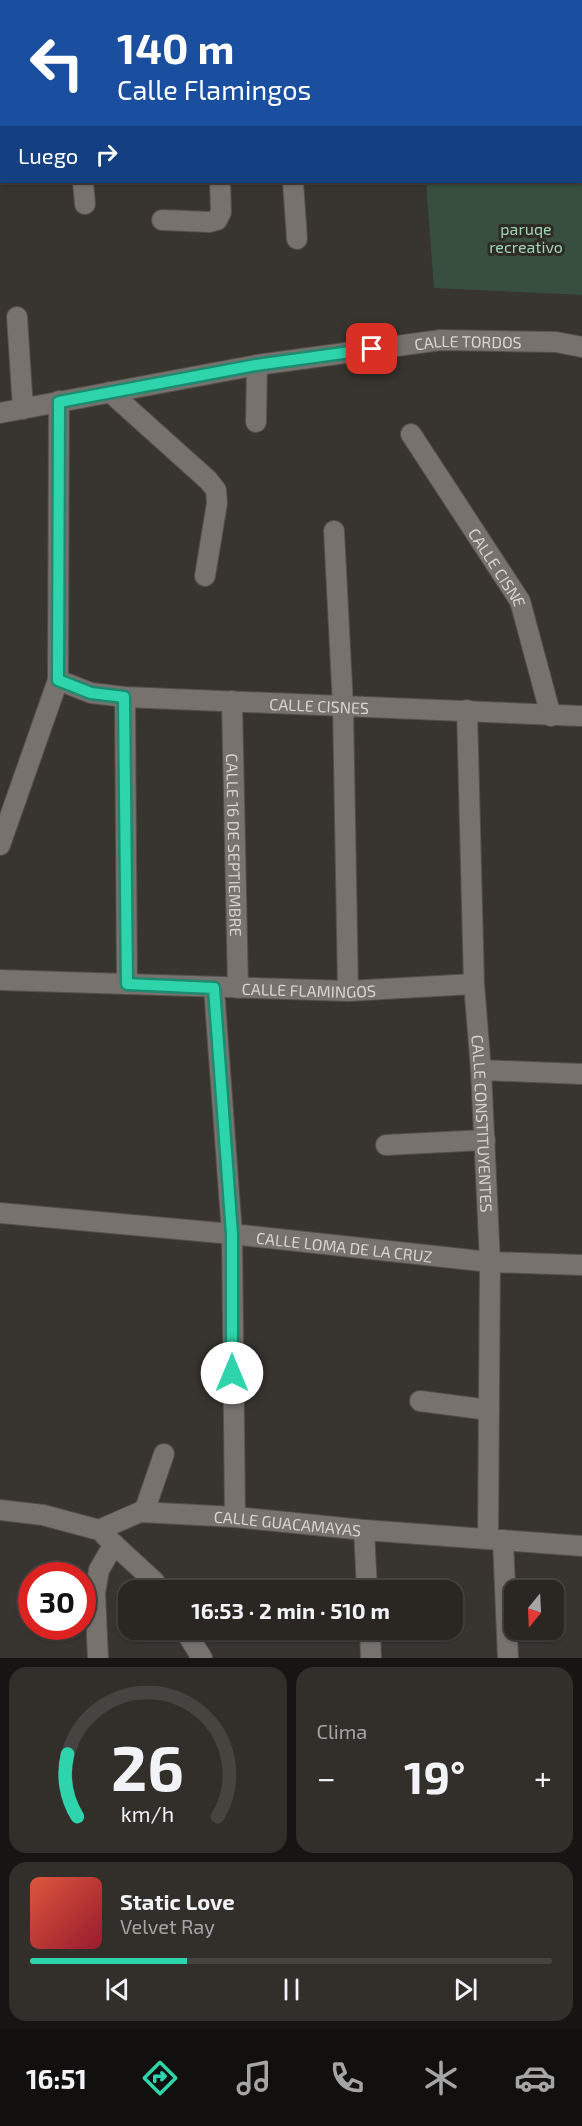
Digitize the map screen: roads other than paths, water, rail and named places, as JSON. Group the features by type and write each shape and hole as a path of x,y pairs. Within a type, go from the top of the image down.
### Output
{"street":[{"path":"83,183 85,204"},
{"path":"162,220 210,222 217,220 221,212 220,183"},
{"path":"293,183 297,239"},
{"path":"17,317 23,408"},
{"name":"CALLE TORDOS","path":"0,413 256,365 441,340 556,342 582,347"},
{"path":"256,365 256,422"},
{"path":"110,392 208,480 216,490 217,503 205,576"},
{"path":"0,845 58,680 59,402"},
{"name":"CALLE CISNE","path":"411,434 520,601 551,716"},
{"path":"334,531 342,706 348,991"},
{"name":"CALLE CISNES","path":"58,680 91,693 124,697 582,716"},
{"path":"124,697 127,984"},
{"name":"CALLE 16 DE SEPTIEMBRE","path":"232,701 238,988"},
{"name":"CALLE CONSTITUYENTES","path":"467,710 474,984 482,1070 490,1262 489,1410 496,1539 508,1658"},
{"name":"CALLE FLAMINGOS","path":"0,980 348,991 474,984"},
{"path":"214,988 232,1234 235,1517"},
{"path":"482,1070 582,1074"},
{"path":"386,1145 485,1140"},
{"name":"CALLE LOMA DE LA CRUZ","path":"0,1214 232,1234 490,1262 582,1265"},
{"path":"420,1401 489,1410"},
{"path":"144,1512 164,1454"},
{"path":"0,1510 43,1515 99,1530 153,1580"},
{"name":"CALLE GUACAMAYAS","path":"99,1530 144,1512 235,1517 364,1530 582,1546"},
{"path":"364,1530 366,1580"},
{"path":"98,1658 94,1593 99,1570 114,1544"},
{"path":"191,1640 202,1658"},
{"path":"370,1640 371,1658"}],"park label":[{"name":"paruqe recreativo","path":"526,237"}]}
